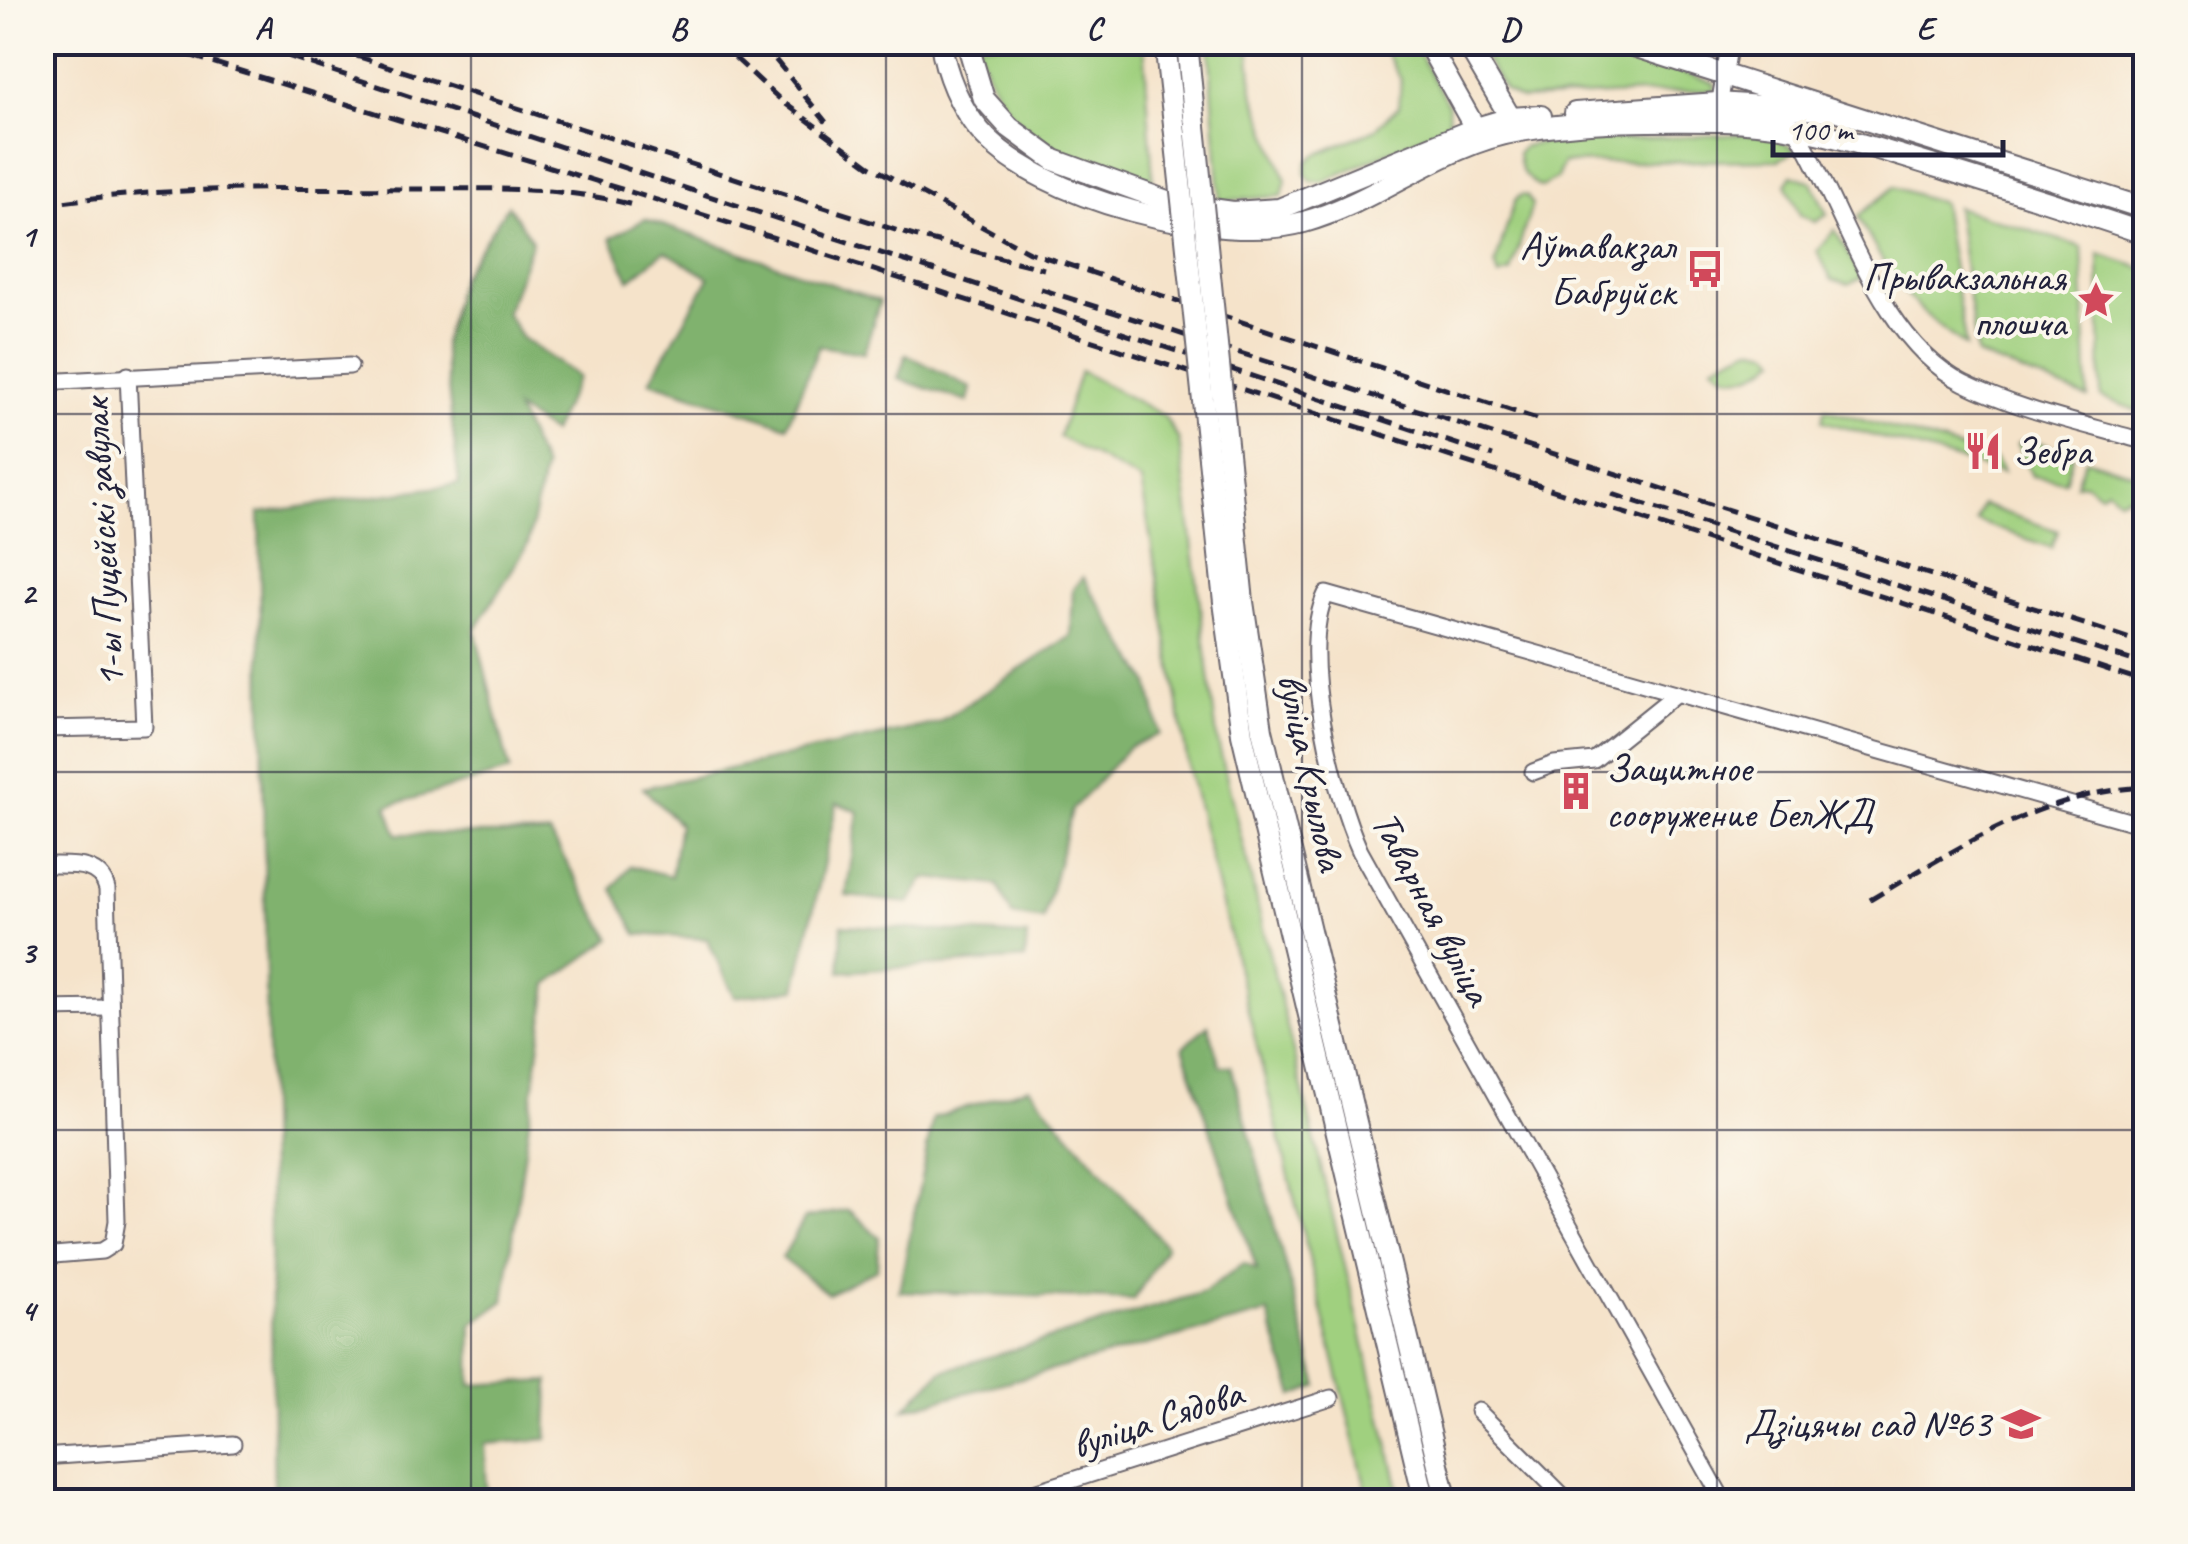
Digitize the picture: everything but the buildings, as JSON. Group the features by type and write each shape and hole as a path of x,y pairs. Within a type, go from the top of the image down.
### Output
{"main road":[{"path":"941,42 957,96 981,132 1018,164 1062,186 1175,220 1245,228 1304,222 1479,135"},
{"path":"967,42 984,98 1009,127 1054,160 1176,204 1233,212 1279,209 1514,124 1718,112 1832,111"},
{"name":"вуліца Крылова","path":"1165,42 1184,125 1233,602 1242,734 1425,1502"},
{"name":"вуліца Крылова","path":"1184,125 1187,42"},
{"path":"1427,42 1479,135"},
{"path":"1466,42 1514,124"},
{"path":"1622,42 2146,209"},
{"path":"1718,112 1794,126 2146,234"},
{"name":"вуліца Крылова","path":"1233,602 1447,1502"}],"street":[{"path":"1718,112 1730,42"},
{"path":"1794,126 1881,294 1935,364 1962,382 2013,403 2146,442"},
{"path":"42,382 128,374 350,366"},
{"name":"1-ы Пуцейскі завулак","path":"42,729 144,726 128,374"},
{"name":"Таварная вуліца","path":"1724,1502 1344,816 1322,720 1316,613 1326,594 2146,826"},
{"path":"1533,772 1554,764 1594,760 1676,694"},
{"path":"42,865 89,868 105,879 116,1168 113,1244 102,1251 42,1256"},
{"path":"42,1009 108,1008"},
{"name":"вуліца Сядова","path":"1003,1502 1331,1398"},
{"path":"1478,1411 1569,1502"},
{"path":"42,1457 232,1444"}],"green space":[{"path":"977,43 1144,43 1153,180 1092,164 1041,139 1002,100"},
{"path":"1209,43 1249,43 1253,91 1286,180 1282,196 1220,201"},
{"path":"1380,43 1413,43 1448,104 1449,124 1323,182 1311,181 1305,174 1307,162 1315,155 1374,130 1399,106 1401,79"},
{"path":"1475,43 1600,43 1715,83 1715,90 1521,99 1505,91"},
{"path":"1770,136 1796,150 1779,160 1563,163 1557,178 1541,187 1521,170 1518,153 1524,146 1539,143"},
{"path":"1792,175 1812,182 1827,215 1815,222 1800,215 1786,184"},
{"path":"1894,187 1942,203 1966,347 1929,318 1902,289 1858,216"},
{"path":"1527,196 1532,205 1511,272 1499,276 1495,265 1515,200"},
{"path":"508,205 532,241 506,313 522,338 578,377 552,433 516,409 544,468 528,544 475,630 510,771 387,806 397,834 550,834 611,939 548,984 504,1301 472,1324 471,1385 549,1381 547,1439 485,1444 487,1499 274,1501 259,513 459,484 443,344 460,278"},
{"path":"1956,207 2082,247 2088,398 1977,355"},
{"path":"645,219 880,301 864,353 819,346 787,426 650,381 709,278 665,251 629,280 611,238"},
{"path":"1835,230 1862,278 1848,285 1832,280 1817,251"},
{"path":"2099,254 2145,269 2145,414 2101,397"},
{"path":"1751,347 1771,351 1777,358 1762,370 1745,376 1728,375 1713,365"},
{"path":"906,354 971,388 968,402 898,379"},
{"path":"1080,371 1164,416 1179,440 1217,738 1402,1501 1369,1501 1189,771 1141,481 1059,437"},
{"path":"1825,409 1995,459 2003,473 1822,421"},
{"path":"2028,439 2073,455 2065,481 2032,476 2017,444"},
{"path":"2085,459 2144,476 2136,503 2128,495 2118,499 2107,489 2100,494 2086,483 2076,484"},
{"path":"1982,505 2058,531 2052,548 1976,521"},
{"path":"1083,577 1149,683 1160,734 1129,747 1072,810 1043,920 1012,915 998,885 925,878 909,903 846,896 859,812 837,803 796,989 735,997 707,939 637,934 613,889 630,866 671,876 679,824 643,788 938,723 1071,636 1073,589"},
{"path":"842,925 1027,936 1025,959 840,972"},
{"path":"1208,1025 1220,1066 1231,1066 1318,1386 1294,1396 1268,1313 904,1409 942,1371 1204,1292 1244,1263 1257,1270 1183,1047"},
{"path":"1029,1087 1166,1246 1134,1300 899,1291 933,1118"},
{"path":"849,1210 879,1237 877,1269 828,1294 782,1258 805,1218"}],"railway":[{"path":"147,42 676,206 2146,682"},
{"path":"245,42 1493,456"},
{"path":"313,42 914,236 1044,269"},
{"path":"718,42 783,102 870,166 1029,252 1537,419"},
{"path":"761,42 826,122"},
{"path":"42,205 177,191 313,188 519,190 577,194 633,205"},
{"path":"1041,289 2146,644"},
{"path":"1612,494 2146,665"},
{"path":"1870,900 2001,826 2071,800 2146,787"}],"place":[{"name":"Аўтавакзал Бабруйск","path":"1705,269"},
{"name":"Прывакзальная плошча","path":"2096,300"},
{"name":"Зебра","path":"1983,451"},
{"name":"Защитное сооружение БелЖД","path":"1576,791"},
{"name":"Дзіцячы сад №63","path":"2021,1424"}]}
